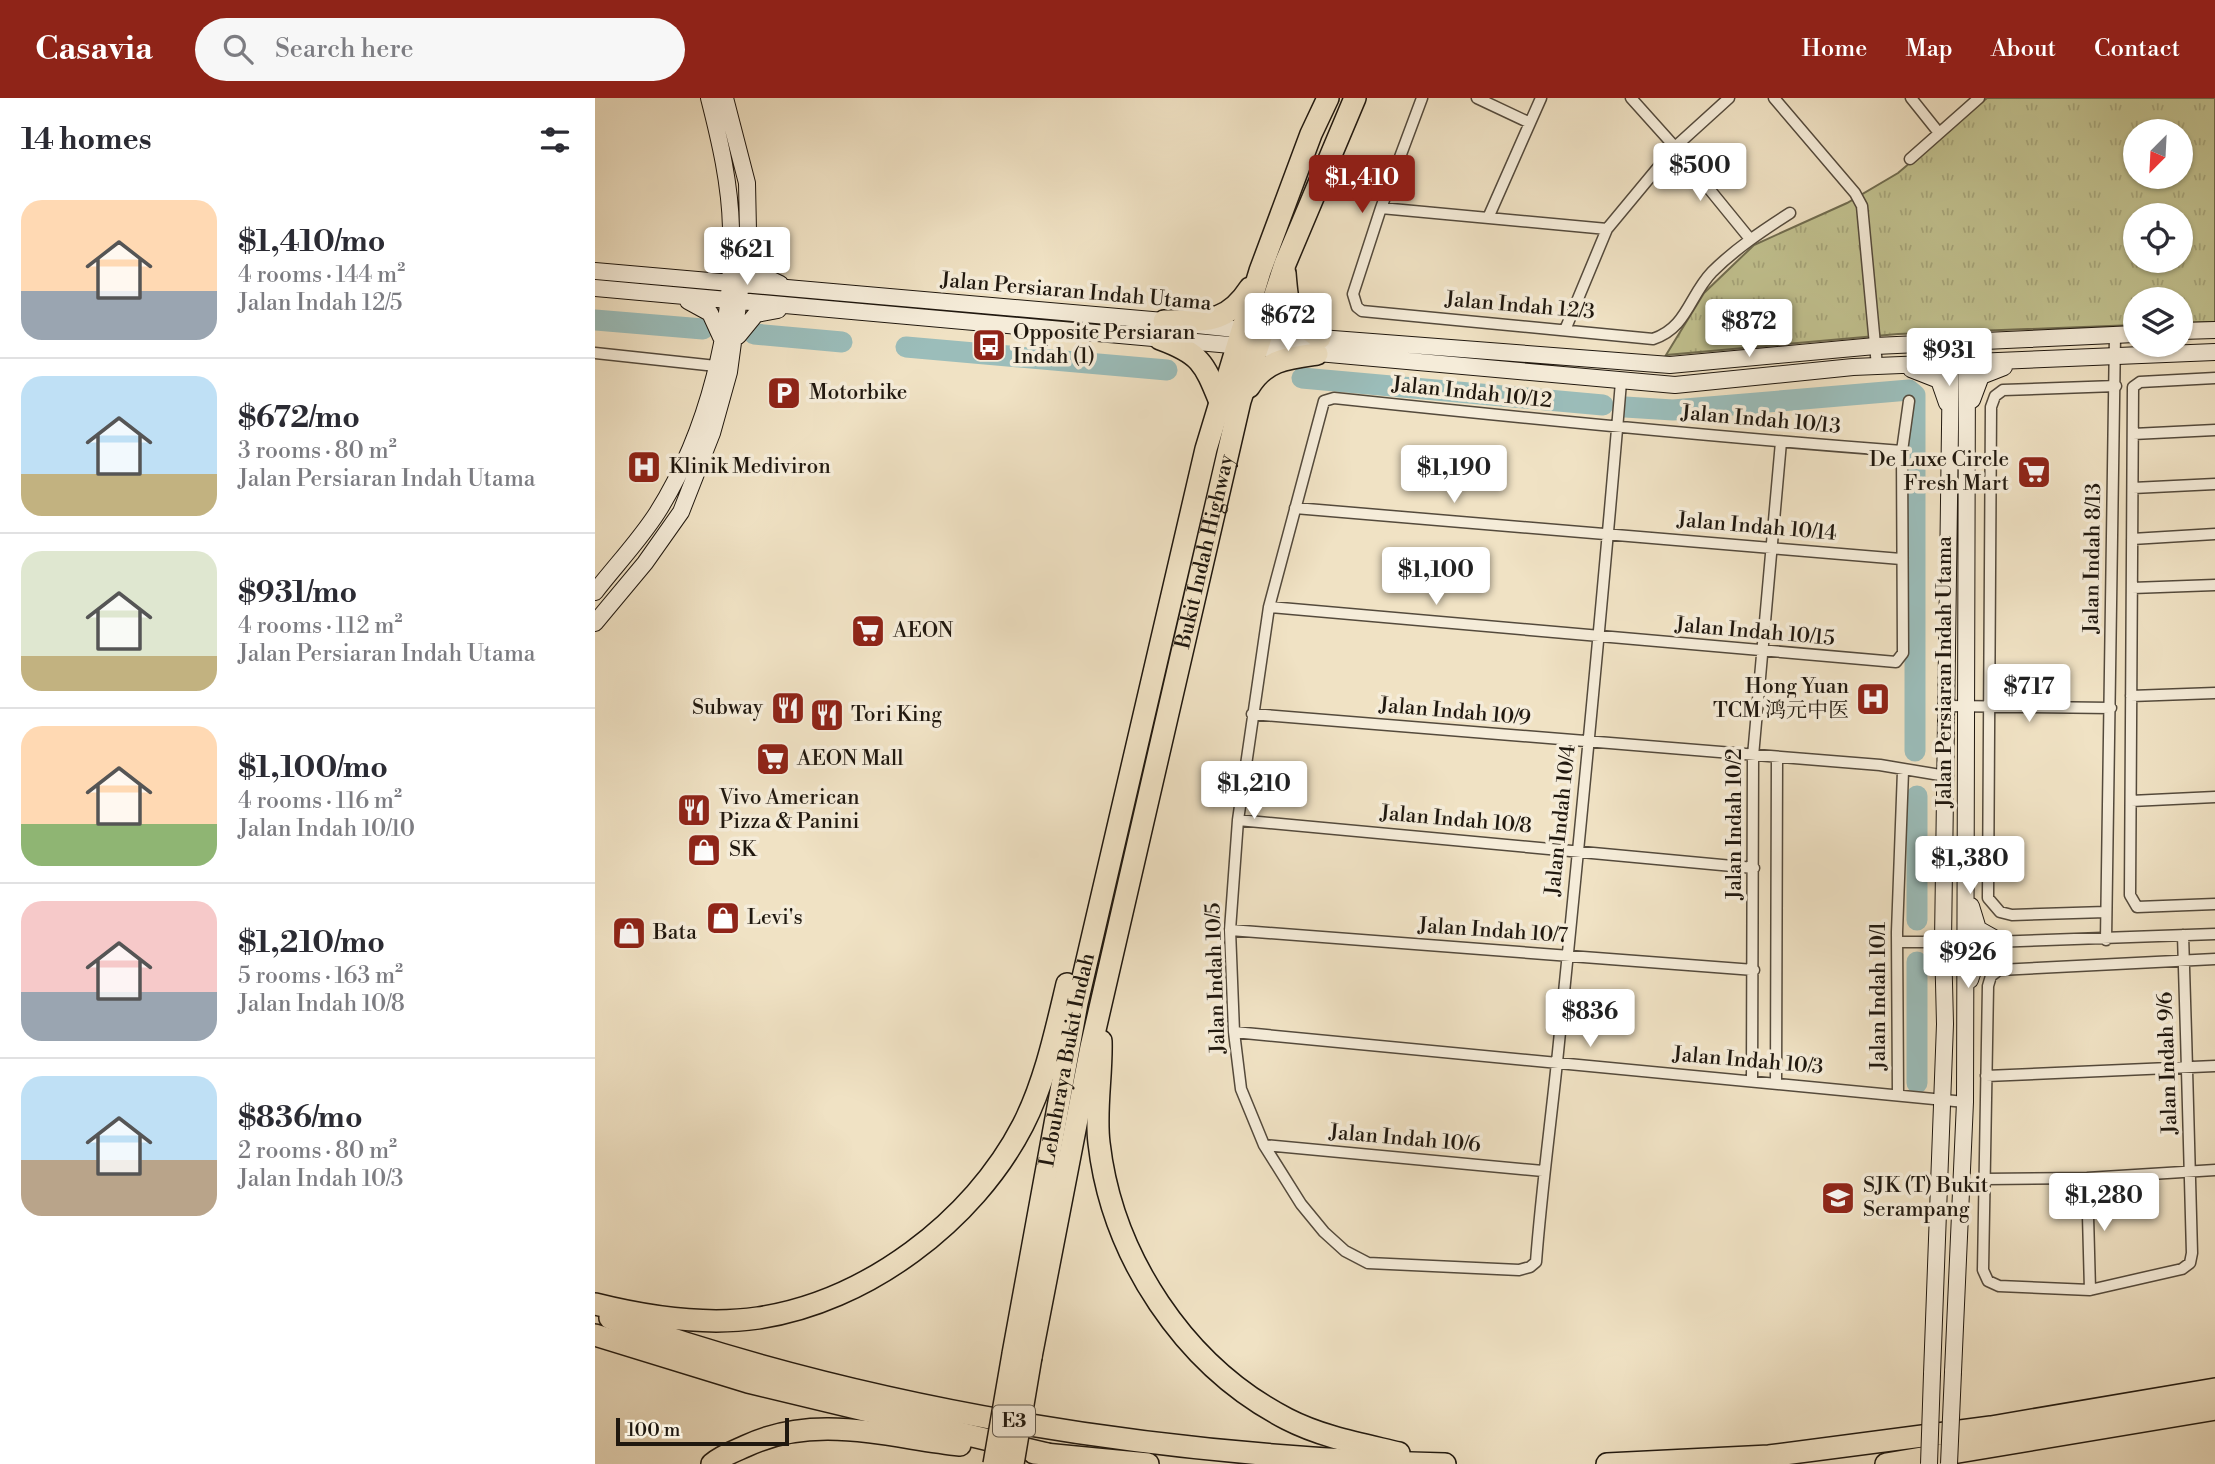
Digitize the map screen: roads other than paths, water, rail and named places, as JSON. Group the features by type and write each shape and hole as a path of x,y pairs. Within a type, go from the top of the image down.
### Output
{"highway":[{"name":"Bukit Indah Highway","path":"1156,658 1248,339 1260,271 1311,134 1328,98"},
{"name":"Bukit Indah Highway","path":"1248,339 1285,264 1355,98"},
{"path":"1162,330 1198,356 1230,401 1257,372 1275,361 1319,346 1293,318 1288,307 1285,264"},
{"path":"1162,330 1231,312 1260,271"},
{"name":"Bukit Indah Highway","path":"1100,1018 1230,401"},
{"path":"595,1304 688,1320 723,1321 759,1318 819,1302 887,1269 950,1223 992,1175 1024,1124 1043,1072 1111,797 1140,692 1156,658"},
{"name":"Lebuhraya Bukit Indah","path":"1013,1464 1022,1356 1077,1003 1156,658"},
{"path":"1100,1018 1102,1069 1098,1133 1106,1183 1129,1253 1171,1322 1213,1369 1287,1419 1351,1442 1446,1464"},
{"name":"Lebuhraya Bukit Indah","path":"994,1464 1022,1356 1091,1047 1100,1018"},
{"name":"E3","path":"595,1313 734,1358 835,1383 1031,1424 1216,1450 1446,1464"},
{"name":"E3","path":"595,1335 748,1382 1048,1454 1148,1464"},
{"path":"1607,1464 1769,1455 1991,1427 2215,1389"},
{"path":"1886,1464 2215,1409"},
{"path":"712,1464 766,1436 800,1428 871,1432 1048,1454"}],"main road":[{"path":"709,98 740,230 761,275 771,282 801,289"},
{"path":"595,623 645,562 681,512 722,403 747,183 725,98"},
{"path":"673,287 720,270 740,230"},
{"name":"Jalan Persiaran Indah Utama","path":"595,271 673,287"},
{"path":"673,287 706,309 728,340"},
{"name":"Jalan Persiaran Indah Utama","path":"595,288 673,287 735,292 801,289 1621,382 1675,385 1884,366 1959,363"},
{"name":"Jalan Persiaran Indah Utama","path":"735,292 801,307 1162,330"},
{"path":"595,593 656,513 675,478 706,405 716,366 728,340 756,314 801,307"},
{"path":"2193,331 2215,330"},
{"path":"1959,342 2123,335"},
{"name":"Jalan Persiaran Indah Utama","path":"1319,346 1670,365 1875,346 1959,342 1959,363 1950,417 1943,943 1945,1024 1929,1464"},
{"path":"1959,363 2215,352"},
{"path":"1529,356 1582,367 1621,382 1645,371 1670,365"},
{"path":"1968,413 1981,376 2026,360"},
{"name":"Jalan Persiaran Indah Utama","path":"1949,1464 1965,1102 1963,943 1968,413 1959,363"},
{"path":"1884,366 1925,372 1939,380 1950,417"},
{"path":"1964,862 1974,923 1978,929 2003,943"},
{"path":"1945,865 1953,902 1952,932 1963,943 1952,958 1945,1024"},
{"path":"1964,1025 1974,962 1983,953 2003,943"}],"street":[{"path":"1422,98 1381,208 1607,229"},
{"path":"1477,98 1528,122"},
{"path":"1488,218 1528,122 1541,98"},
{"path":"1630,98 1675,147 1750,239 1790,213"},
{"path":"1565,330 1607,229 1675,147 1730,98"},
{"path":"1774,98 1855,193 1862,206 1875,346 1884,366"},
{"path":"1911,98 1939,132"},
{"path":"1910,159 1979,98"},
{"name":"Jalan Indah 12/3","path":"1381,208 1353,294 1357,307 1369,313 1653,339 1668,334 1680,321 1706,278 1750,239"},
{"name":"Jalan Indah 8/13","path":"2106,940 2115,335"},
{"path":"595,353 716,366"},
{"path":"2215,378 2136,383 2133,434 2130,895 2137,907 2215,904"},
{"name":"Jalan Indah 10/4","path":"1536,1262 1565,955 1590,743 1621,382"},
{"path":"2106,912 2012,915 2000,912 1988,898 1991,407 1995,396 2003,390 2116,386"},
{"name":"Jalan Indah 10/12","path":"1324,401 1334,398 1617,426"},
{"name":"Jalan Indah 10/5","path":"1324,401 1269,607 1238,820 1230,930 1234,1032 1241,1089 1264,1145 1301,1204 1324,1232 1345,1251 1368,1263 1519,1270 1536,1262"},
{"path":"1901,559 1902,451 1909,401"},
{"name":"Jalan Indah 10/13","path":"1617,426 1902,451"},
{"path":"2133,434 2215,430"},
{"name":"Jalan Indah 10/2","path":"1752,1081 1753,756 1781,442"},
{"path":"2133,488 2215,484"},
{"name":"Jalan Indah 10/14","path":"1295,508 1901,559"},
{"path":"2132,539 2215,534"},
{"name":"Jalan Indah 10/15","path":"1269,607 1891,663 1901,659 1903,653 1901,559"},
{"path":"2132,588 2215,585"},
{"path":"2131,696 2215,693"},
{"path":"1948,706 2111,708"},
{"name":"Jalan Indah 10/9","path":"1252,714 1880,765 1903,771 1947,776"},
{"path":"1776,1083 1777,758"},
{"name":"Jalan Indah 10/1","path":"1898,1094 1898,942 1903,771"},
{"path":"2131,801 2215,797"},
{"name":"Jalan Indah 10/8","path":"1238,820 1754,868"},
{"name":"Jalan Indah 10/7","path":"1230,930 1754,970"},
{"path":"1754,930 1778,932"},
{"path":"1963,943 2106,940 2215,934"},
{"name":"Jalan Indah 9/6","path":"1985,1179 1983,1270 1988,1281 1999,1286 2090,1290 2182,1269 2190,1263 2183,935"},
{"path":"1898,942 1943,943"},
{"path":"2215,959 1999,971 1991,976 1988,986 1985,1179 2087,1178 2215,1170"},
{"name":"Jalan Indah 10/3","path":"1234,1032 1965,1102"},
{"path":"1986,1076 2215,1066"},
{"name":"Jalan Indah 10/6","path":"1264,1145 1543,1171"},
{"path":"2087,1178 2090,1290"}],"waterway":[{"path":"595,320 703,329"},
{"path":"754,334 842,342"},
{"path":"906,347 1167,370"},
{"path":"1302,378 1603,405"},
{"path":"1625,407 1673,410 1909,390 1915,395 1915,751"},
{"path":"1917,796 1917,920"},
{"path":"1917,962 1917,1083"}],"place":[{"name":"Opposite Persiaran Indah (1)","path":"989,345"},
{"name":"Motorbike","path":"784,393"},
{"name":"Klinik Mediviron","path":"644,467"},
{"name":"De Luxe Circle Fresh Mart","path":"2034,472"},
{"name":"AEON","path":"868,631"},
{"name":"Hong Yuan TCM 鸿元中医","path":"1873,699"},
{"name":"Subway","path":"788,708"},
{"name":"Tori King","path":"827,715"},
{"name":"AEON Mall","path":"773,759"},
{"name":"Vivo American Pizza & Panini","path":"694,810"},
{"name":"SK","path":"704,850"},
{"name":"Levi's","path":"723,918"},
{"name":"Bata","path":"629,933"},
{"name":"SJK (T) Bukit Serampang","path":"1838,1198"}]}
